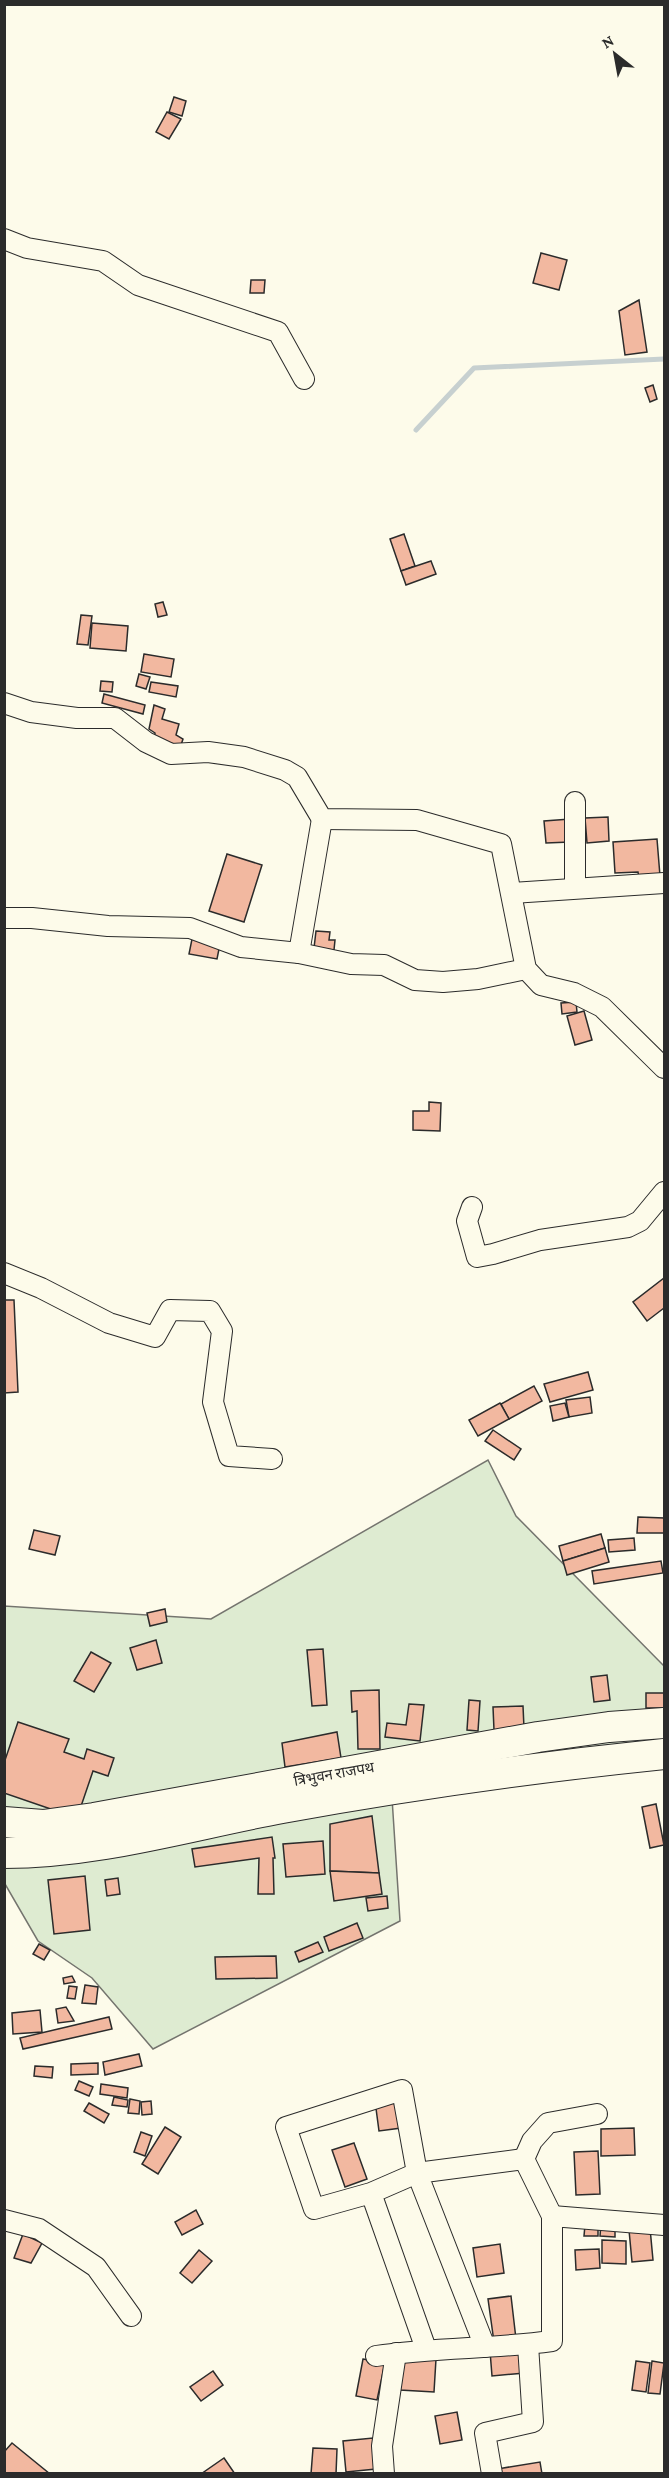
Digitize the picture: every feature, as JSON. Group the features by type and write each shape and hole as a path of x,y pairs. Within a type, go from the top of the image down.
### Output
{"highway":[{"name":"त्रिभुवन राजपथ","path":"4,1822 43,1825 94,1818 538,1737 609,1727 664,1723"},
{"name":"त्रिभुवन राजपथ","path":"4,1853 42,1853 102,1845 316,1803 541,1767 664,1754"}],"street":[{"path":"4,239 27,248 104,261 138,285 278,332 304,379"},
{"path":"4,703 31,712 76,718 115,718 146,742 171,754 208,752 244,757 285,770 297,777 322,819 299,953"},
{"path":"575,802 575,887"},
{"path":"322,819 417,820 501,844 526,969 541,985 574,993 602,1007 664,1068"},
{"path":"512,893 575,887 664,883"},
{"path":"4,918 32,918 108,926 190,928 242,947 299,953 351,964 384,965 415,980 443,982 478,979 526,969"},
{"path":"472,1207 467,1221 477,1257 540,1239 628,1227 640,1221 664,1192"},
{"path":"4,1273 41,1288 109,1323 155,1337 170,1310 210,1311 222,1331 213,1402 229,1456 272,1459"},
{"path":"485,2347 417,2173 402,2090 286,2127 314,2209 371,2193 417,2173 524,2158"},
{"path":"524,2158 532,2141 548,2122 597,2114"},
{"path":"376,2356 426,2349 552,2341 552,2216 524,2158"},
{"path":"371,2193 426,2349"},
{"path":"552,2216 664,2225"},
{"path":"4,2220 39,2229 96,2267 130,2316"},
{"path":"492,2474 485,2433 532,2422 528,2344"},
{"path":"384,2474 382,2446 396,2353"}],"green space":[{"path":"488,1460 516,1516 664,1666 664,1764 392,1798 400,1921 153,2049 92,1978 38,1941 5,1884 4,1606 211,1619"}],"building":[{"path":"174,97 186,101 182,116 169,112"},
{"path":"167,112 181,119 169,139 156,132"},
{"path":"541,253 567,260 559,290 533,283"},
{"path":"251,280 265,280 264,293 250,293"},
{"path":"639,300 647,352 625,355 619,311"},
{"path":"653,385 657,399 650,402 645,388"},
{"path":"404,534 415,566 401,571 390,539"},
{"path":"431,561 436,574 406,585 401,571"},
{"path":"163,602 167,615 158,617 155,604"},
{"path":"81,615 92,616 88,645 77,644"},
{"path":"92,623 128,626 126,651 90,648"},
{"path":"144,654 174,659 171,677 141,672"},
{"path":"139,674 150,677 146,689 136,686"},
{"path":"101,681 113,682 112,692 100,691"},
{"path":"151,682 178,686 176,697 149,692"},
{"path":"104,694 145,705 143,714 102,703"},
{"path":"154,705 165,709 162,719 179,724 176,735 183,739 179,751 154,740 155,733 149,729"},
{"path":"608,817 609,841 587,843 585,818"},
{"path":"570,819 570,842 546,843 544,821"},
{"path":"657,839 660,876 639,878 638,872 615,873 613,842"},
{"path":"227,854 262,865 244,922 209,911"},
{"path":"316,931 330,932 329,940 335,940 334,950 314,948"},
{"path":"192,939 220,944 217,959 189,954"},
{"path":"576,1002 577,1012 562,1014 561,1003"},
{"path":"584,1011 592,1040 575,1045 567,1016"},
{"path":"429,1102 441,1103 440,1131 413,1130 413,1111 429,1111"},
{"path":"664,1278 664,1308 647,1321 633,1302"},
{"path":"4,1300 14,1300 18,1392 4,1393"},
{"path":"588,1372 593,1390 550,1402 544,1384"},
{"path":"534,1386 542,1401 509,1419 501,1404"},
{"path":"590,1397 592,1413 569,1417 566,1400"},
{"path":"500,1403 509,1419 478,1436 469,1420"},
{"path":"565,1403 569,1417 553,1421 550,1406"},
{"path":"493,1430 521,1449 514,1460 485,1441"},
{"path":"638,1517 664,1518 664,1533 637,1533"},
{"path":"34,1530 60,1536 55,1555 29,1549"},
{"path":"601,1534 605,1548 563,1561 559,1546"},
{"path":"634,1538 635,1550 609,1552 608,1540"},
{"path":"605,1548 609,1562 567,1575 563,1561"},
{"path":"661,1561 663,1573 594,1584 592,1571"},
{"path":"165,1609 167,1622 150,1626 147,1613"},
{"path":"156,1640 162,1663 137,1670 130,1648"},
{"path":"323,1649 327,1705 312,1706 307,1650"},
{"path":"91,1652 111,1663 94,1692 74,1681"},
{"path":"607,1675 610,1700 594,1702 591,1677"},
{"path":"379,1690 380,1749 358,1749 357,1711 352,1712 351,1691"},
{"path":"646,1693 664,1693 664,1708 646,1708"},
{"path":"469,1700 480,1701 478,1731 467,1730"},
{"path":"409,1704 424,1705 420,1741 385,1737 387,1723 406,1725"},
{"path":"523,1706 524,1728 494,1730 493,1707"},
{"path":"18,1722 69,1739 64,1752 84,1759 87,1749 114,1758 108,1776 93,1771 77,1818 4,1793 4,1763"},
{"path":"337,1732 341,1758 285,1767 282,1743"},
{"path":"656,1804 664,1845 650,1848 642,1807"},
{"path":"372,1816 379,1873 330,1871 330,1824"},
{"path":"272,1837 275,1858 273,1858 274,1894 258,1894 259,1858 195,1867 192,1849"},
{"path":"323,1841 325,1874 286,1877 283,1844"},
{"path":"330,1871 379,1873 382,1894 334,1901"},
{"path":"85,1876 90,1930 54,1934 48,1880"},
{"path":"118,1878 120,1894 107,1896 105,1880"},
{"path":"387,1896 388,1908 368,1911 366,1898"},
{"path":"357,1923 363,1938 329,1951 324,1937"},
{"path":"318,1942 323,1952 299,1962 295,1952"},
{"path":"39,1944 50,1950 44,1960 33,1954"},
{"path":"276,1956 277,1978 216,1979 215,1957"},
{"path":"72,1976 75,1982 64,1984 63,1978"},
{"path":"85,1985 98,1987 96,2004 82,2003"},
{"path":"69,1986 77,1987 75,1999 67,1998"},
{"path":"66,2007 74,2021 58,2023 56,2009"},
{"path":"40,2010 42,2032 13,2034 12,2013"},
{"path":"109,2017 112,2029 23,2049 20,2038"},
{"path":"139,2054 142,2066 105,2075 103,2062"},
{"path":"98,2063 98,2074 71,2075 71,2064"},
{"path":"35,2066 53,2067 52,2078 34,2076"},
{"path":"79,2081 93,2087 89,2096 75,2090"},
{"path":"101,2084 128,2088 127,2098 100,2094"},
{"path":"114,2097 128,2100 127,2107 112,2105"},
{"path":"397,2098 401,2128 379,2131 375,2101"},
{"path":"130,2099 140,2101 139,2114 128,2113"},
{"path":"151,2101 152,2114 142,2115 141,2102"},
{"path":"89,2103 109,2114 104,2123 84,2111"},
{"path":"165,2127 181,2137 158,2174 142,2164"},
{"path":"634,2128 635,2155 601,2156 601,2129"},
{"path":"141,2132 152,2136 145,2156 134,2152"},
{"path":"354,2143 367,2179 345,2187 332,2150"},
{"path":"598,2151 600,2194 576,2195 574,2152"},
{"path":"196,2210 203,2224 182,2235 175,2222"},
{"path":"601,2224 615,2225 615,2237 600,2236"},
{"path":"585,2225 598,2225 598,2236 584,2236"},
{"path":"650,2228 653,2260 632,2262 629,2230"},
{"path":"23,2234 42,2243 31,2263 14,2258"},
{"path":"602,2240 626,2241 626,2264 602,2263"},
{"path":"500,2244 504,2273 477,2277 473,2248"},
{"path":"599,2249 600,2268 576,2270 575,2250"},
{"path":"199,2250 212,2261 192,2283 180,2273"},
{"path":"511,2296 516,2339 494,2342 488,2299"},
{"path":"522,2348 525,2373 492,2376 490,2351"},
{"path":"402,2358 436,2359 434,2392 400,2390"},
{"path":"363,2359 385,2363 377,2400 356,2396"},
{"path":"636,2361 650,2363 646,2392 632,2390"},
{"path":"652,2361 664,2363 660,2394 648,2393"},
{"path":"213,2371 223,2385 201,2401 190,2387"},
{"path":"457,2412 462,2440 440,2444 435,2416"},
{"path":"373,2438 376,2469 346,2472 343,2441"},
{"path":"12,2443 50,2474 7,2474 4,2472 4,2452"},
{"path":"313,2448 337,2449 336,2474 311,2474"},
{"path":"224,2458 235,2474 201,2474"},
{"path":"540,2462 542,2474 498,2474 497,2469"}],"waterway":[{"path":"416,430 474,368 664,359"}]}
